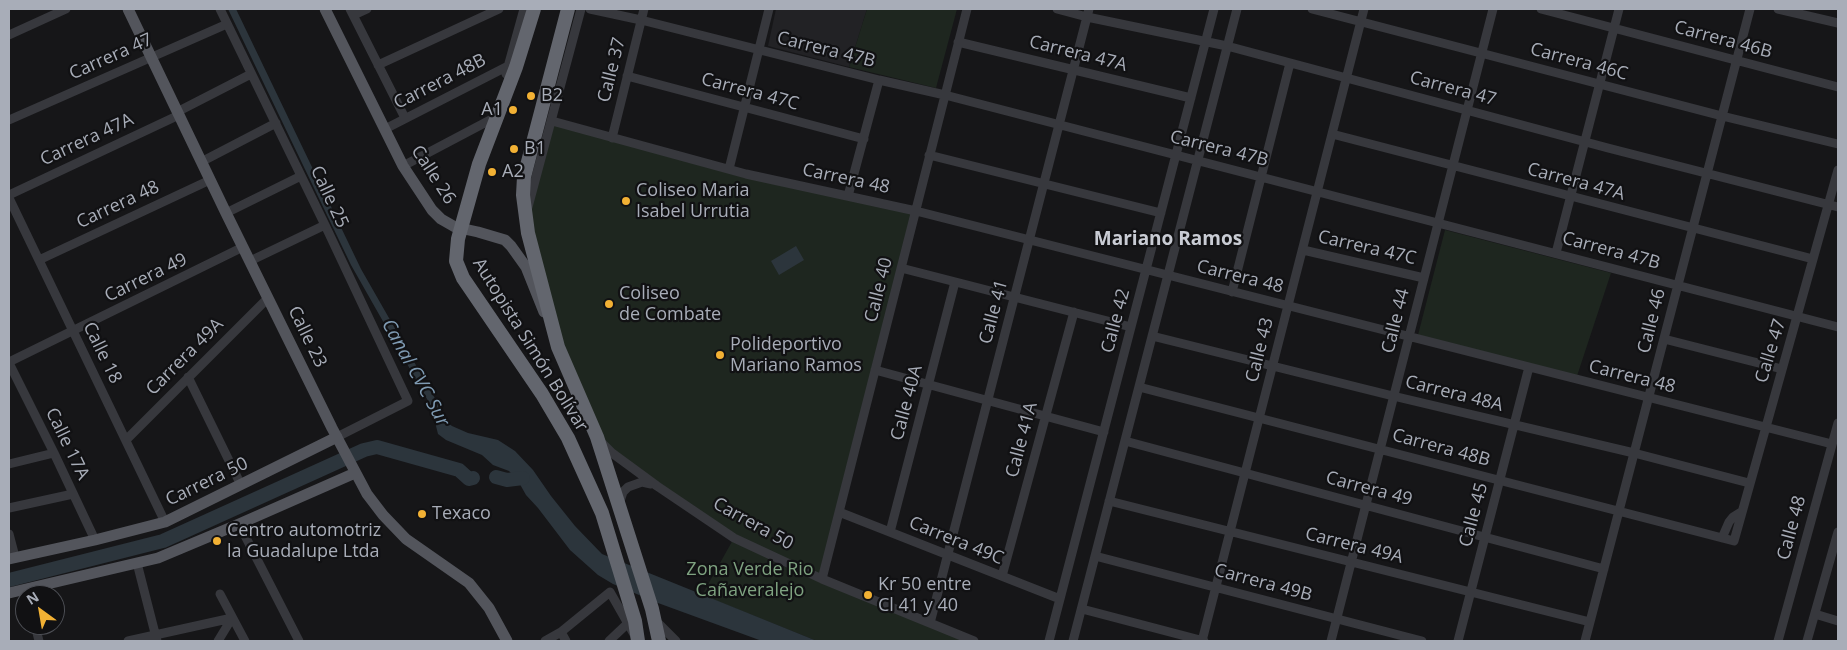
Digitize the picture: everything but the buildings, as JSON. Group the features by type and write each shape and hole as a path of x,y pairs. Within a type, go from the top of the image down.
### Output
{"highway":[{"name":"Autopista Simón Bolívar","path":"534,9 516,67 479,164 461,228 456,261 462,278 542,394 568,438 602,513 631,607 638,641"},
{"name":"Autopista Simón Bolívar","path":"568,9 524,177 523,195 528,234 558,347 597,437 636,558 659,641"}],"main road":[{"name":"Calle 26","path":"325,9 404,166 436,214 455,227 505,240 526,267 558,347"},
{"name":"Calle 23","path":"131,10 151,57 243,248 338,440 375,505 394,527 418,548 458,574 478,593 489,608 507,641"},
{"path":"457,246 466,237 478,232"},
{"name":"Carrera 50","path":"12,558 166,522 338,440"},
{"path":"54,585 158,558 239,524 354,469"}],"street":[{"path":"9,35 66,9"},
{"name":"Calle 25","path":"220,9 302,176 408,401"},
{"path":"367,9 352,12 405,118"},
{"path":"378,65 500,9"},
{"path":"479,164 510,65 524,9"},
{"path":"526,217 528,203 552,121 580,9"},
{"name":"Carrera 47B","path":"590,9 642,20 1060,124 1838,327"},
{"name":"Calle 37","path":"612,138 644,9"},
{"path":"729,169 769,9"},
{"name":"Calle 40","path":"822,579 967,9"},
{"name":"Carrera 47","path":"1057,9 1088,13 1227,46 1838,207"},
{"name":"Calle 42","path":"1049,641 1214,9"},
{"path":"1073,641 1237,9"},
{"name":"Carrera 46C","path":"1312,9 1722,116 1838,144"},
{"name":"Calle 43","path":"1203,641 1364,9"},
{"name":"Calle 44","path":"1331,641 1492,9"},
{"name":"Carrera 46B","path":"1541,9 1838,87"},
{"path":"1556,253 1619,9"},
{"name":"Calle 46","path":"1585,641 1750,9"},
{"path":"1778,9 1838,24"},
{"name":"Calle 41","path":"930,623 1088,13"},
{"name":"Carrera 47","path":"9,120 227,24"},
{"name":"Carrera 47A","path":"958,42 1191,98"},
{"path":"1232,292 1290,63"},
{"name":"Carrera 48B","path":"385,129 510,65"},
{"name":"Carrera 47A","path":"9,196 178,113 251,74"},
{"name":"Carrera 47C","path":"628,76 864,139"},
{"path":"848,196 879,80"},
{"path":"404,166 492,118"},
{"name":"Carrera 48","path":"552,121 729,169 916,210 1832,444"},
{"path":"201,162 276,124"},
{"name":"Carrera 47A","path":"1332,134 1813,259"},
{"path":"930,155 1161,213"},
{"name":"Calle 47","path":"1734,541 1838,170"},
{"path":"226,213 302,176"},
{"name":"Carrera 48","path":"39,260 210,180"},
{"name":"Calle 18","path":"9,196 166,522"},
{"path":"250,261 325,225"},
{"name":"Carrera 49","path":"9,363 243,248"},
{"name":"Carrera 47C","path":"1302,250 1424,278"},
{"path":"901,268 1131,327"},
{"name":"Calle 40A","path":"890,532 955,282"},
{"name":"Carrera 49A","path":"126,440 268,298"},
{"name":"Calle 41A","path":"1002,576 1074,312"},
{"name":"Carrera 48A","path":"1152,336 1634,453 1749,483"},
{"path":"1664,339 1782,369"},
{"name":"Calle 17A","path":"9,363 54,452 95,540"},
{"name":"Calle 45","path":"1458,641 1530,368"},
{"path":"875,370 1104,432"},
{"path":"188,377 241,485"},
{"name":"Carrera 48B","path":"1139,387 1734,541"},
{"name":"Carrera 50","path":"338,440 408,401"},
{"name":"Calle 48","path":"1778,641 1838,423"},
{"name":"Carrera 50","path":"597,437 612,453 734,538 822,579 974,641"},
{"name":"Carrera 49","path":"1125,441 1604,569"},
{"path":"9,464 54,452"},
{"name":"Carrera 50","path":"618,507 623,492 635,483 642,482 658,486"},
{"path":"9,508 73,494"},
{"name":"Carrera 49A","path":"1110,501 1590,622"},
{"name":"Carrera 49C","path":"839,512 1060,599"},
{"path":"1722,538 1729,522 1733,517 1742,512"},
{"path":"239,524 299,641"},
{"path":"1808,641 1838,532"},
{"path":"9,534 12,558"},
{"name":"Carrera 49B","path":"1095,556 1422,641"},
{"path":"137,563 156,638"},
{"path":"545,641 561,632 610,592 638,641"},
{"path":"220,594 244,641"},
{"path":"1082,609 1203,641"},
{"path":"1815,614 1838,620"},
{"path":"653,615 676,641"},
{"path":"128,641 156,638 232,618"},
{"path":"218,641 232,618"},
{"path":"610,641 627,624"},
{"path":"561,632 566,641"}],"shaded area":[{"path":"776,9 867,9 849,67 768,46"}],"green space":[{"path":"867,9 957,9 936,88 849,67"},
{"name":"Polideportivo Mariano Ramos","path":"552,121 612,138 916,211 822,579 974,641 817,641 702,595 734,538 605,447 565,363 526,217"},
{"path":"1445,230 1611,273 1577,376 1418,335"}],"water":[{"name":"Canal CVC Sur","path":"228,9 236,9 361,269 437,402 443,419 452,426 468,433 498,440 515,451 533,470 575,526 602,554 817,641 762,641 658,603 613,584 598,575 570,550 509,471 493,465 482,455 446,440 438,434 431,406 351,265"},
{"path":"796,246 804,260 779,275 771,261"}],"waterway":[{"path":"9,580 163,541 364,450 377,447 459,470 469,479 473,478"},
{"path":"496,477 507,480 523,478"}],"place":[{"name":"B2","path":"531,96"},
{"name":"A1","path":"513,110"},
{"name":"B1","path":"514,149"},
{"name":"A2","path":"492,172"},
{"name":"Coliseo Maria Isabel Urrutia","path":"626,201"},
{"name":"Coliseo de Combate","path":"609,304"},
{"name":"Polideportivo Mariano Ramos","path":"720,355"},
{"name":"Texaco","path":"422,514"},
{"name":"Centro automotriz la Guadalupe Ltda","path":"217,541"},
{"name":"Kr 50 entre Cl 41 y 40","path":"868,595"}],"district":[{"name":"Mariano Ramos","path":"1168,240"}],"park label":[{"name":"Zona Verde Rio Cañaveralejo","path":"750,580"}]}
